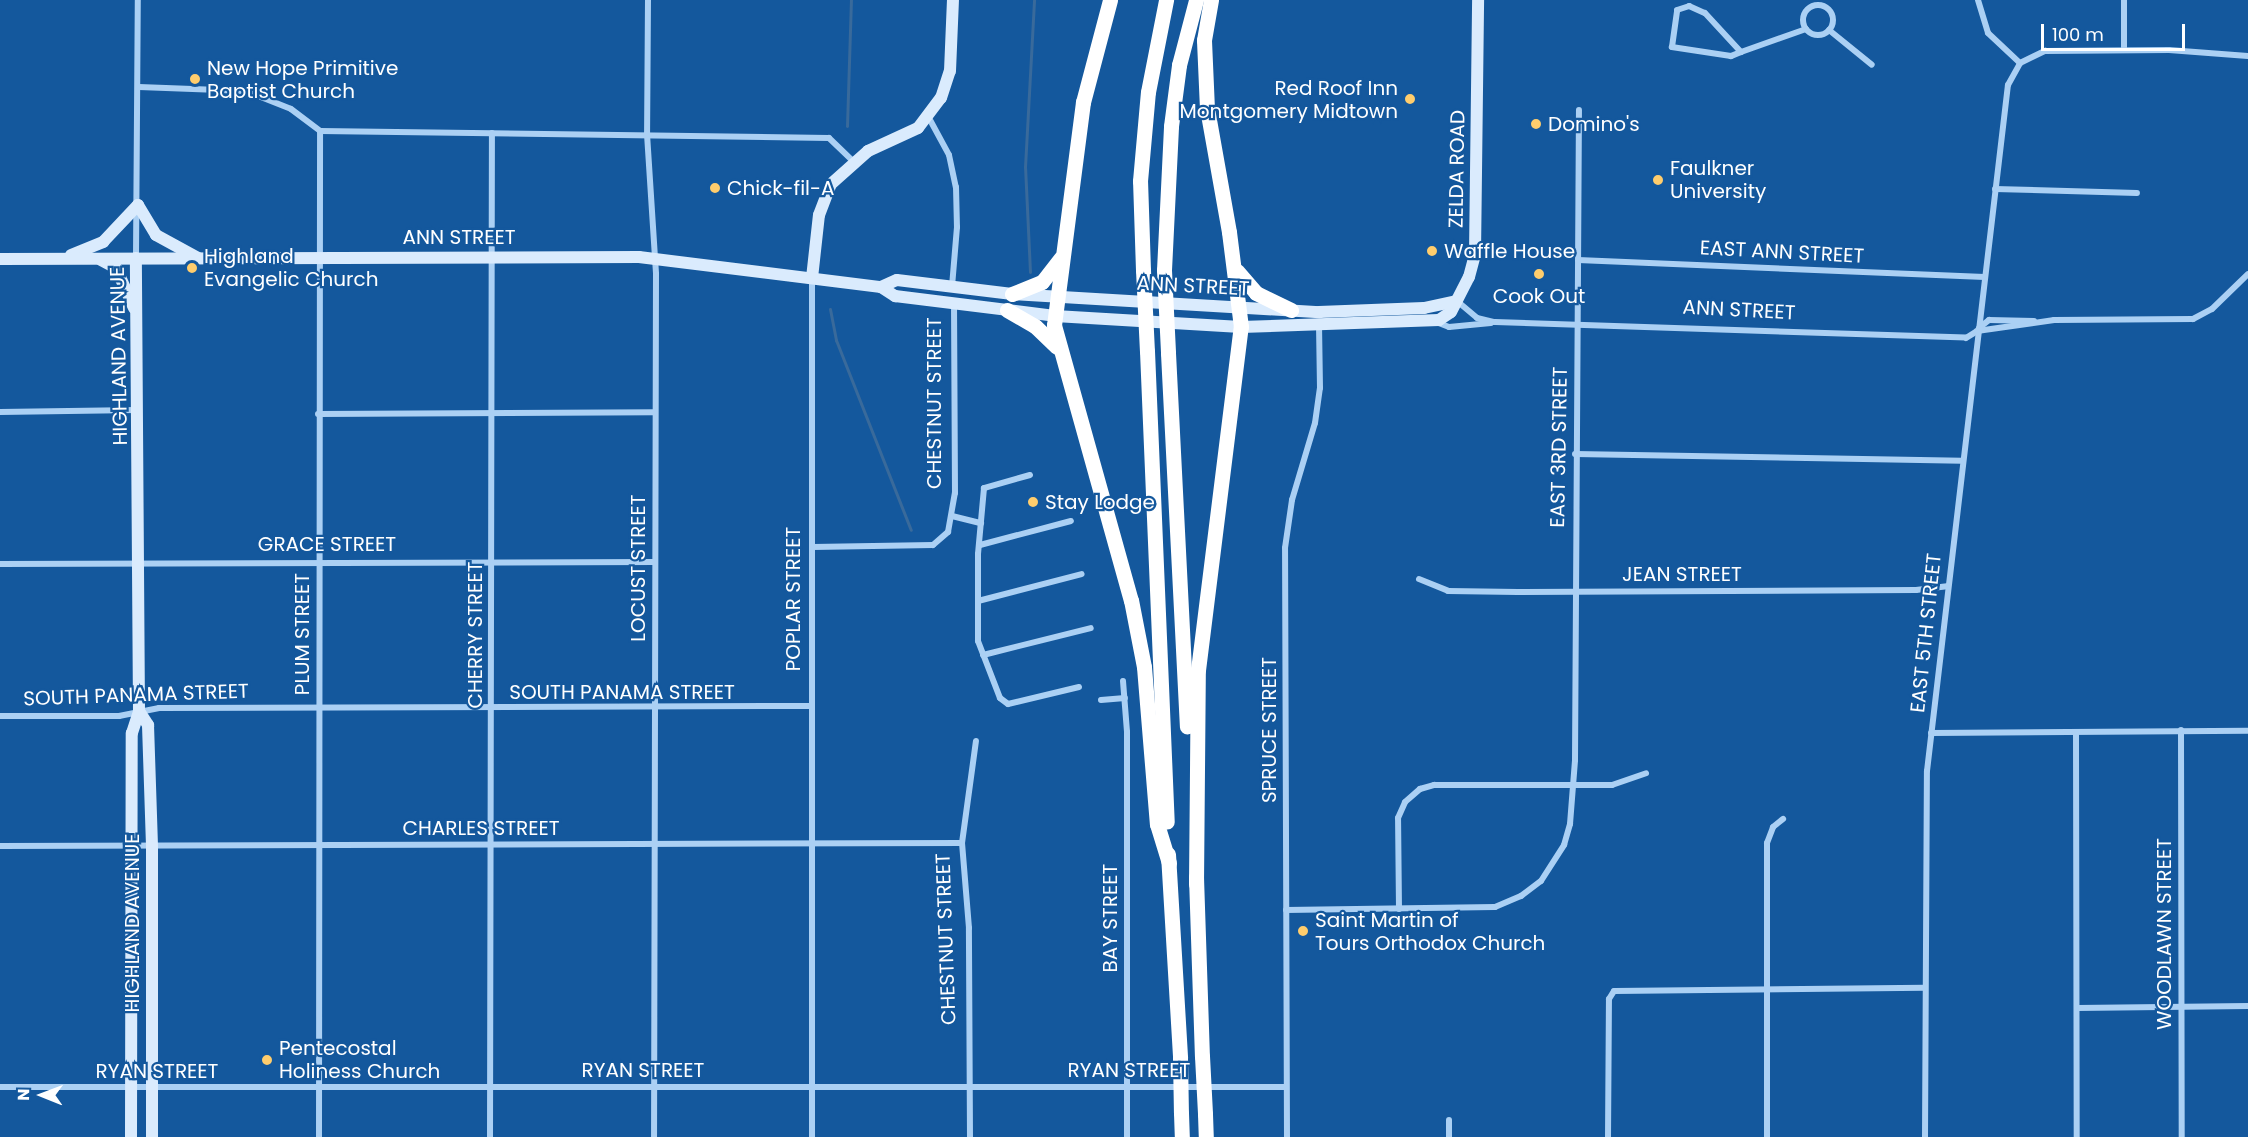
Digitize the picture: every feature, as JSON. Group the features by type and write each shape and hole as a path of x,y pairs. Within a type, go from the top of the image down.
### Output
{"highway":[{"path":"1110,0 1083,102 1055,316 1062,356 1131,600 1144,667 1157,824 1168,863"},
{"path":"1166,0 1145,125 1140,181 1168,863 1180,1058 1182,1137"},
{"path":"1196,0 1179,65 1171,126 1164,270 1196,885 1206,1137"},
{"path":"1196,885 1198,670 1241,327 1241,308 1235,266 1207,109 1204,40 1211,0"},
{"path":"1012,294 1042,282 1064,253"},
{"path":"1235,266 1249,288 1291,310"},
{"path":"1007,310 1052,339 1062,356"}],"main road":[{"path":"929,118 941,98 950,71 953,0"},
{"name":"ZELDA ROAD","path":"1432,321 1451,312 1469,277 1475,254 1478,0"},
{"name":"POPLAR STREET","path":"812,278 820,213 831,184 853,161 918,128 929,118"},
{"path":"63,258 103,242 138,205 154,233 199,258"},
{"name":"ANN STREET","path":"0,259 318,256 656,258 880,287 895,296 1055,316 1241,327 1318,327 1432,321"},
{"path":"98,258 116,268 137,315"},
{"name":"HIGHLAND AVENUE","path":"131,1137 132,733 139,711 140,563 140,410 136,258"},
{"name":"ANN STREET","path":"880,287 897,280 1012,294 1291,310 1424,308 1456,301"},
{"name":"HIGHLAND AVENUE","path":"139,711 148,725 152,847 152,1137"}],"street":[{"name":"HIGHLAND AVENUE","path":"136,258 138,0"},
{"name":"LOCUST STREET","path":"648,0 647,134 656,258 654,1137"},
{"path":"1978,0 1988,33 2020,63 2045,51 2124,50 2248,57"},
{"path":"2124,0 2124,50"},
{"path":"1823,3 1832,14 1829,30 1818,35 1806,29 1803,20 1807,10 1823,3"},
{"path":"1741,52 1705,13 1689,6 1677,10 1671,41 1674,49 1731,56 1806,29"},
{"path":"1829,30 1872,65"},
{"name":"EAST 5TH STREET","path":"1925,1137 1926,790 1931,733 2008,85 2020,63"},
{"path":"139,87 246,91 291,109 320,131 829,138 853,161"},
{"name":"EAST 3RD STREET","path":"1286,910 1488,908 1531,889 1550,871 1564,845 1572,784 1579,110"},
{"path":"929,118 949,155 956,187 957,227 952,287"},
{"name":"PLUM STREET","path":"319,1137 318,256 320,131"},
{"name":"CHERRY STREET","path":"490,1137 492,133"},
{"path":"1995,189 2138,193"},
{"name":"EAST ANN STREET","path":"1578,260 1985,277"},
{"name":"ANN STREET","path":"1432,321 1449,327 1497,322 1577,322 1912,338 1966,338 1977,331 2041,322 2193,319 2212,309 2248,274"},
{"name":"POPLAR STREET","path":"812,278 812,1137"},
{"name":"ANN STREET","path":"1456,301 1477,318 1497,322"},
{"name":"CHESTNUT STREET","path":"954,303 954,503 952,516 981,523"},
{"name":"SPRUCE STREET","path":"1287,1137 1285,548 1292,500 1315,423 1320,388 1318,327"},
{"path":"0,412 140,410"},
{"path":"318,414 655,412"},
{"path":"1575,454 1962,461"},
{"path":"1030,475 984,489 978,641 1000,698 1008,704 1079,687"},
{"path":"813,547 933,545 948,532 952,516"},
{"path":"980,545 1071,521"},
{"name":"GRACE STREET","path":"0,564 654,562"},
{"path":"978,601 1082,574"},
{"name":"JEAN STREET","path":"1419,579 1448,591 1916,590 1947,586"},
{"path":"983,656 1091,628"},
{"name":"BAY STREET","path":"1123,681 1125,699 1127,1137"},
{"path":"1101,700 1125,699"},
{"name":"SOUTH PANAMA STREET","path":"0,716 119,716 159,708 812,706"},
{"name":"WOODLAWN STREET","path":"2181,730 2182,1137"},
{"path":"1931,733 2248,730"},
{"path":"2076,732 2077,1137"},
{"name":"CHESTNUT STREET","path":"970,1137 969,928 962,843 976,741"},
{"path":"1399,909 1398,818 1406,802 1420,789 1434,785 1620,784 1646,773"},
{"path":"1767,1137 1767,843 1773,827 1783,819"},
{"name":"CHARLES STREET","path":"0,846 962,843"},
{"path":"1608,1137 1611,993 1621,990 1925,988"},
{"path":"2077,1008 2248,1006"},
{"name":"RYAN STREET","path":"0,1087 1286,1087"},
{"path":"1449,1120 1449,1137"}],"waterway":[{"path":"847,126 851,0"},
{"path":"1030,272 1025,167 1034,0"},
{"path":"830,309 836,340 911,530"}],"place":[{"name":"New Hope Primitive Baptist Church","path":"195,79"},
{"name":"Red Roof Inn Montgomery Midtown","path":"1410,99"},
{"name":"Domino's","path":"1536,124"},
{"name":"Faulkner University","path":"1658,180"},
{"name":"Chick-fil-A","path":"715,188"},
{"name":"Waffle House","path":"1432,251"},
{"name":"Highland Evangelic Church","path":"192,268"},
{"name":"Cook Out","path":"1539,274"},
{"name":"Stay Lodge","path":"1033,502"},
{"name":"Saint Martin of Tours Orthodox Church","path":"1303,931"},
{"name":"Pentecostal Holiness Church","path":"267,1060"}]}
